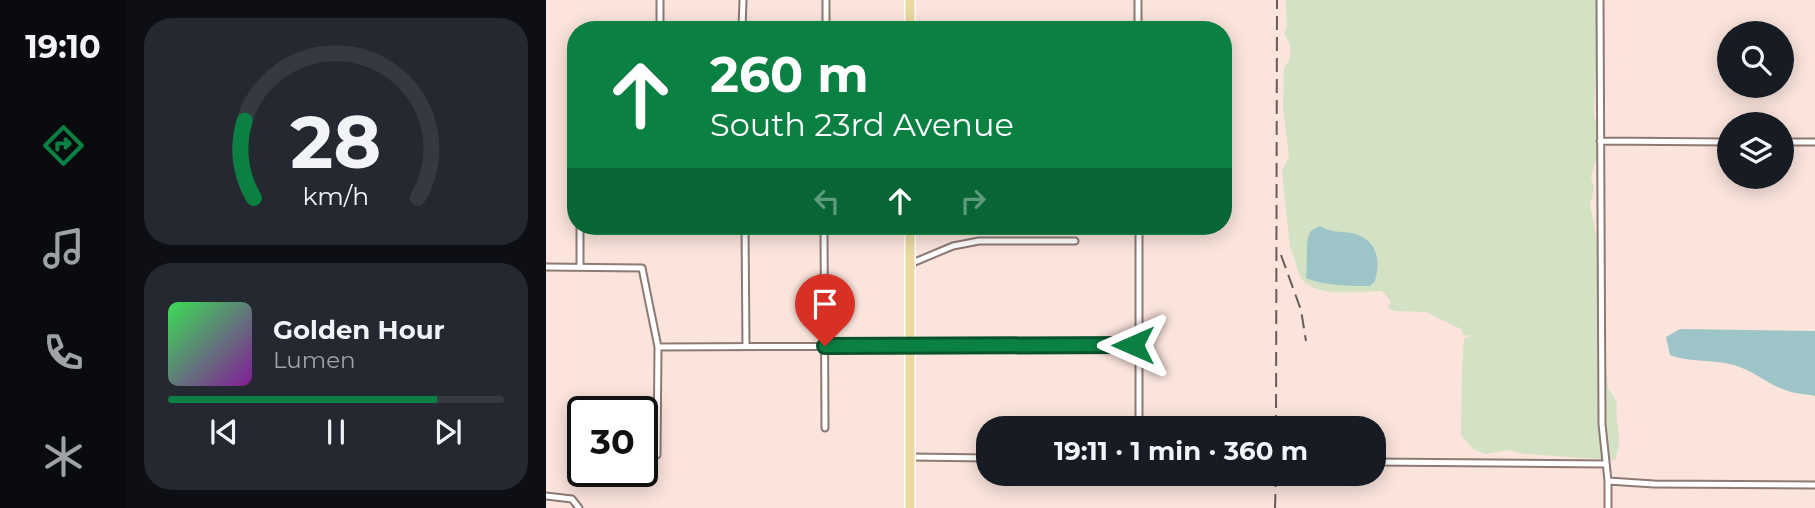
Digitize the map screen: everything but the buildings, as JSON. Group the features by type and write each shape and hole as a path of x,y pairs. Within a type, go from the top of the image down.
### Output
{"main road":[{"path":"910,0 910,21"},
{"path":"910,235 910,508"}],"street":[{"path":"660,0 660,21"},
{"path":"743,0 743,21"},
{"path":"826,0 826,21"},
{"path":"1138,0 1138,21"},
{"path":"1600,0 1602,415 1608,508"},
{"path":"1600,141 1717,142"},
{"path":"1794,142 1815,142"},
{"path":"580,235 580,267"},
{"path":"746,235 746,346"},
{"path":"824,235 825,428"},
{"path":"1139,235 1139,416"},
{"path":"910,264 953,246 979,241 1075,241"},
{"path":"546,267 642,268 657,347 657,396"},
{"path":"657,347 1133,345"},
{"path":"910,457 976,458"},
{"path":"1386,462 1606,464"},
{"path":"1608,481 1654,484 1815,485"},
{"path":"546,496 572,499 579,508"}],"green space":[{"path":"1286,0 1597,0 1594,112 1597,131 1596,159 1591,178 1594,189 1590,204 1596,236 1608,389 1617,404 1619,440 1615,460 1525,454 1508,450 1485,454 1473,449 1461,435 1464,339 1472,336 1463,335 1461,329 1426,312 1395,311 1388,308 1391,301 1382,291 1328,291 1308,285 1302,279 1290,248 1282,171 1289,157 1283,107 1284,68 1290,59 1290,44 1284,33 1287,28"}],"water":[{"path":"1320,226 1332,231 1352,233 1372,245 1377,265 1375,281 1370,286 1329,284 1306,278 1308,236"},
{"path":"1680,329 1815,331 1815,396 1781,389 1734,365 1670,355 1666,337"}],"railway":[{"path":"1276,416 1277,0"},
{"path":"1281,255 1301,310 1306,341"},
{"path":"1275,508 1276,486"}],"route":[{"path":"825,346 1133,345"}]}
